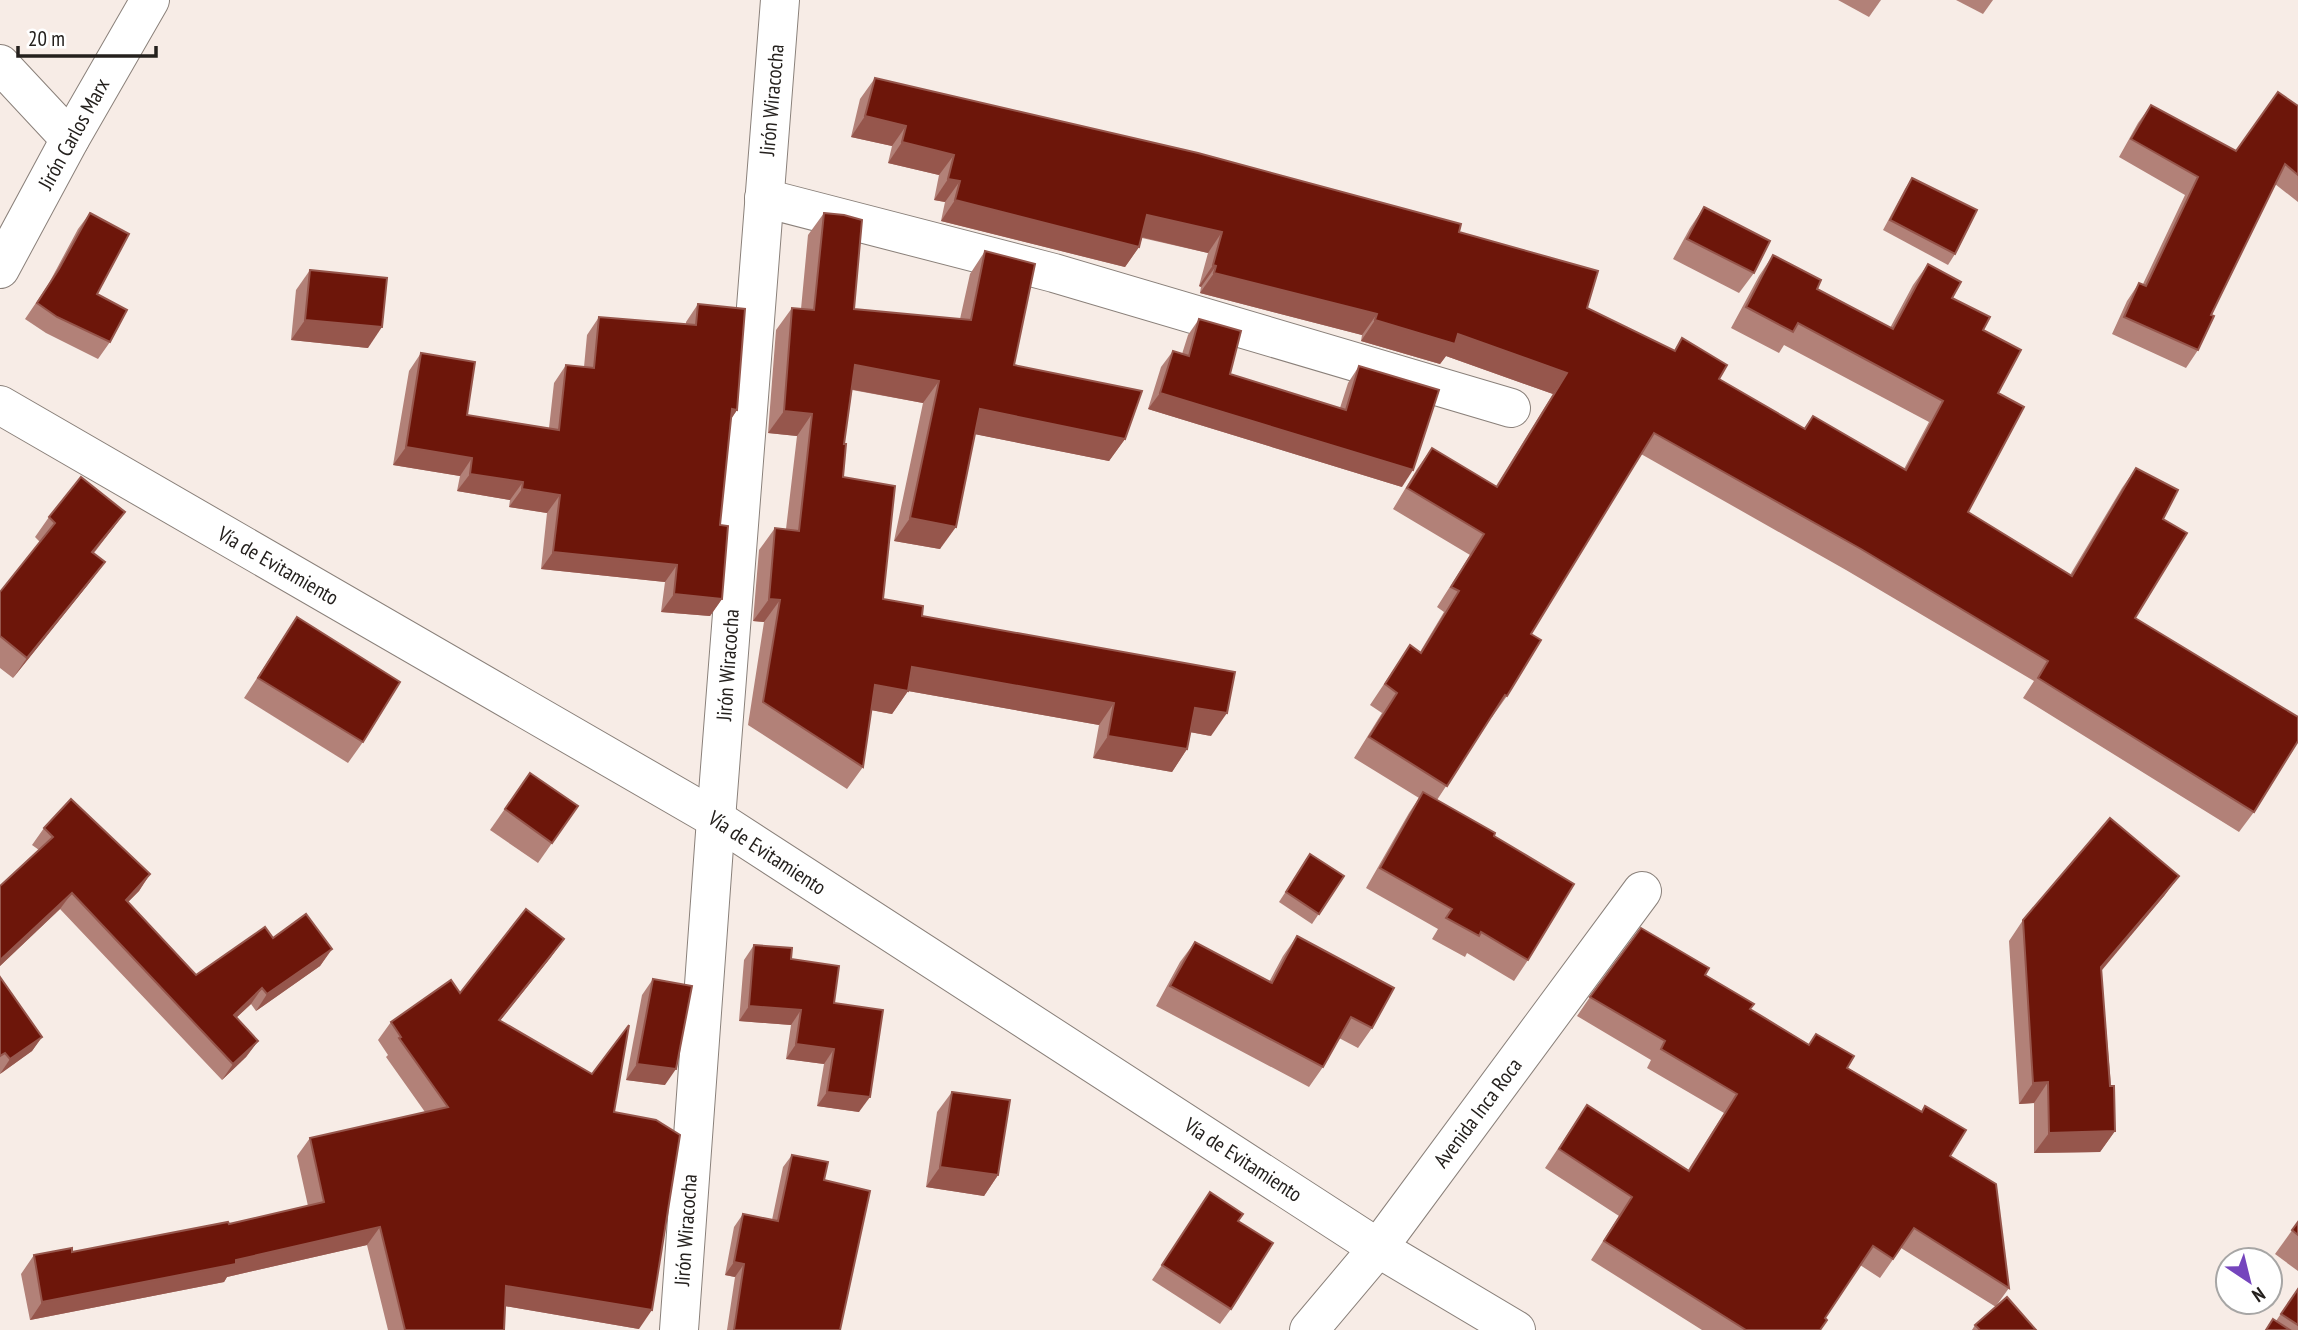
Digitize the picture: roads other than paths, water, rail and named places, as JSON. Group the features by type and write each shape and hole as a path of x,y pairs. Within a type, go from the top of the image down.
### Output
{"main road":[{"name":"Jirón Carlos Marx","path":"0,269 69,139 150,0"},
{"name":"Jirón Wiracocha","path":"679,1330 780,0"},
{"path":"0,64 69,139"},
{"path":"764,198 1054,273 1511,408"},
{"name":"Vía de Evitamiento","path":"0,405 716,819 1378,1248 1516,1330"},
{"name":"Avenida Inca Roca","path":"1309,1330 1378,1248 1642,891"}]}
